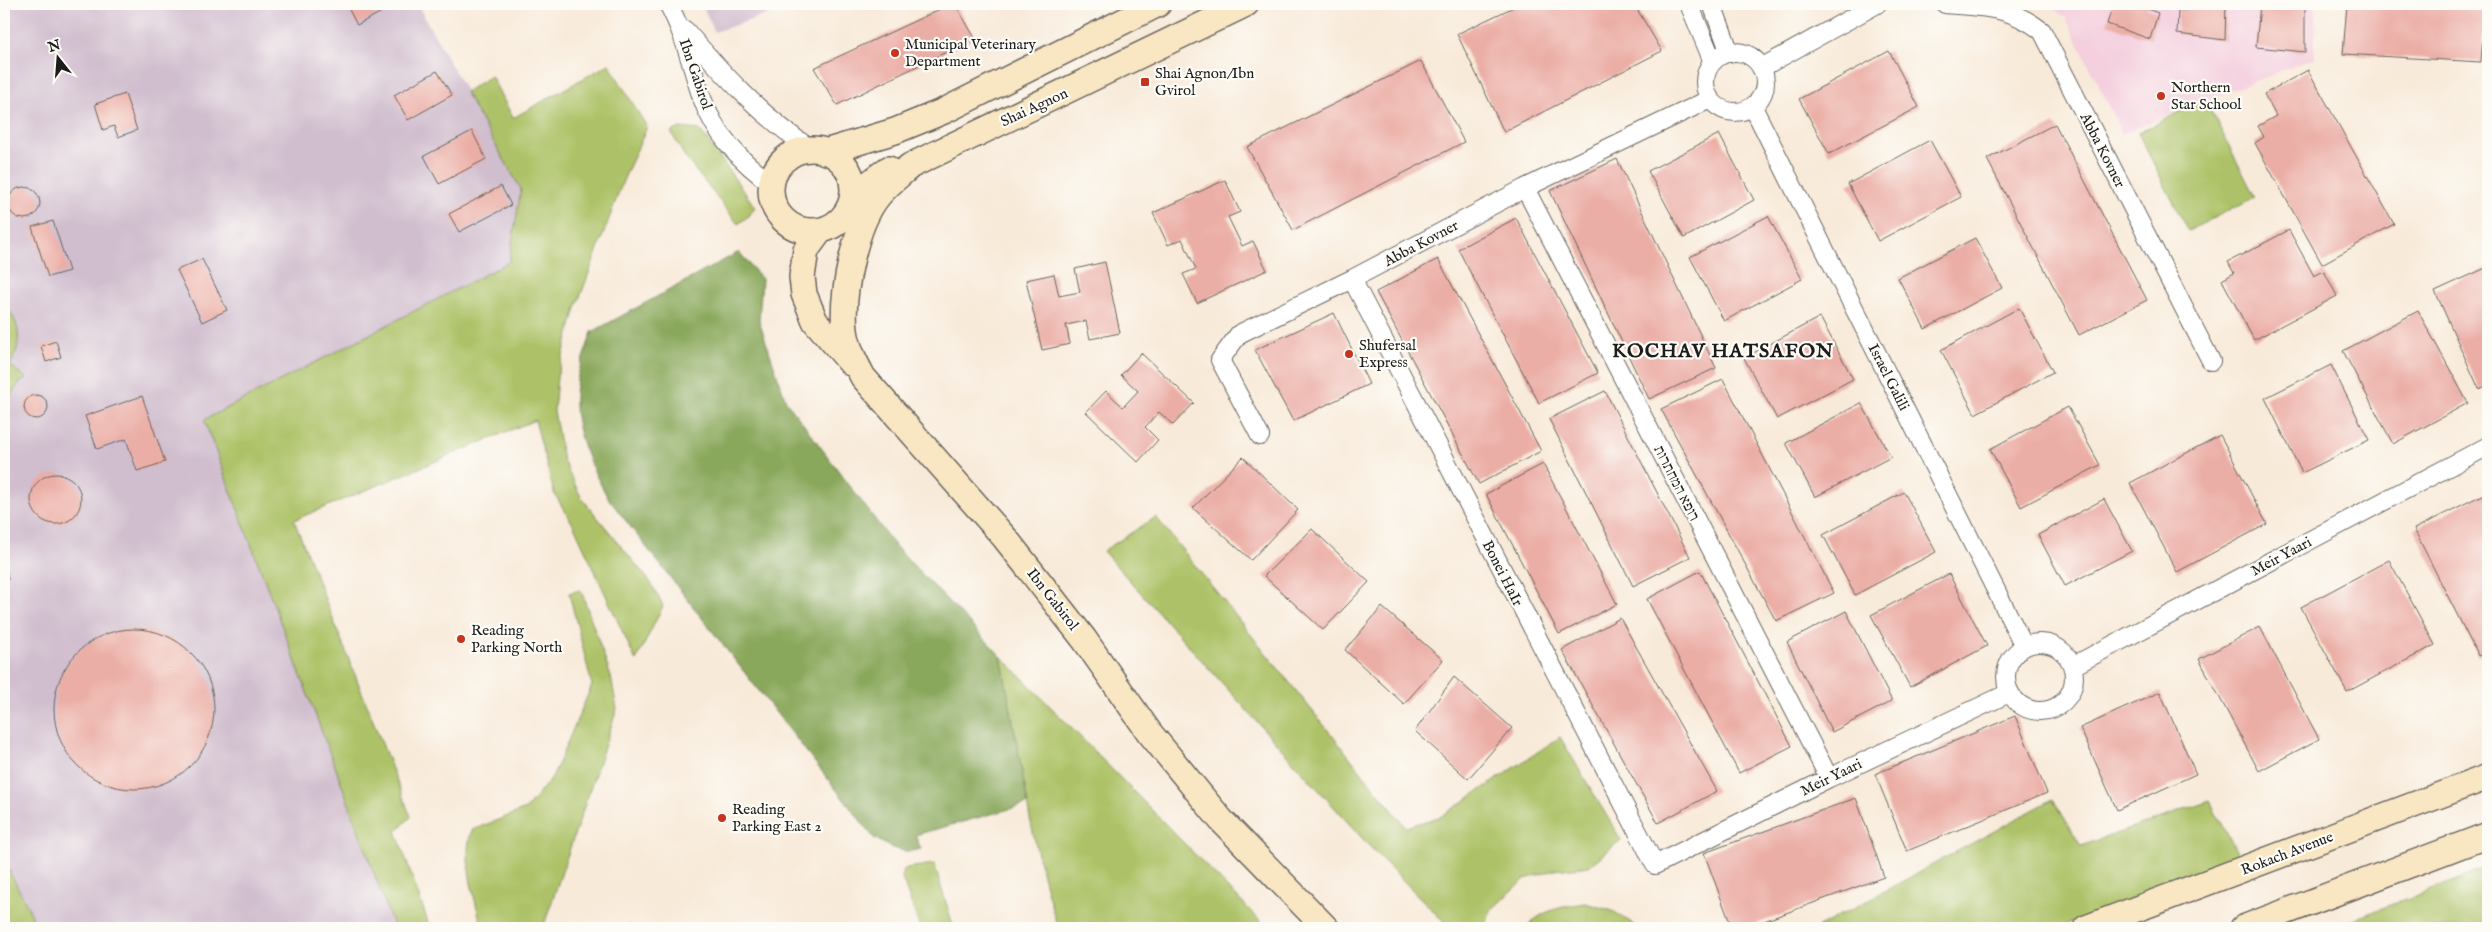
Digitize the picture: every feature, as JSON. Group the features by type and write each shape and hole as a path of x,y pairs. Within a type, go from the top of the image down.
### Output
{"main road":[{"path":"1098,76 903,160 878,175 853,196 842,218 832,226 820,231 798,229 782,218 773,202 772,184 774,175 785,160 793,154 818,150 895,131 944,111 1158,4"},
{"name":"Shai Agnon","path":"856,246 863,224 879,195 910,166 1246,4"},
{"path":"818,150 835,156 850,174 853,196"},
{"path":"820,231 806,250 803,262 802,276 808,307 814,321 863,377"},
{"name":"Ibn Gabirol","path":"856,246 846,292 844,315 852,358 863,377 1005,538 1084,639 1149,732 1220,820 1326,928"},
{"name":"Rokach Avenue","path":"2086,928 2488,777"},
{"path":"2242,928 2488,835"}],"street":[{"name":"Ibn Gabirol","path":"668,4 680,24 702,100 713,121 729,146 756,173 772,184"},
{"path":"1689,4 1713,62"},
{"path":"1712,4 1730,53"},
{"path":"1761,68 1877,4"},
{"name":"Abba Kovner","path":"1944,4 2002,9 2028,20 2042,31 2211,361"},
{"path":"680,24 782,130 818,150"},
{"path":"1741,52 1750,56 1761,68 1766,81 1764,91 1753,107 1734,113 1717,106 1710,99 1705,80 1713,62 1730,53 1741,52"},
{"name":"Abba Kovner","path":"1260,436 1220,360 1239,334 1352,279 1525,188 1710,99"},
{"name":"Israel Galili","path":"1753,107 2024,646"},
{"name":"רופא המחתרות","path":"1525,188 1829,778"},
{"name":"Bonei HaIr","path":"1352,279 1656,865"},
{"name":"Meir Yaari","path":"2073,666 2488,446"},
{"path":"2036,642 2048,643 2063,652 2073,666 2075,677 2070,694 2058,706 2048,711 2025,708 2016,702 2009,693 2006,672 2015,652 2024,646 2036,642"},
{"name":"Meir Yaari","path":"1656,865 1829,778 2009,693"}],"shaded area":[{"path":"4,4 417,4 521,189 509,262 204,420 394,928 36,928 29,909 4,861 4,405 20,381 18,371 9,365 16,356 16,321 4,305"},
{"path":"702,4 800,4 714,32"},
{"name":"Northern Star School","path":"2048,4 2316,4 2314,58 2122,134 2066,18"}],"green space":[{"path":"609,64 647,127 623,181 576,308 557,377 554,411 563,460 581,497 651,583 663,606 636,661 574,526 554,493 535,420 294,520 411,817 396,831 430,928 394,928 204,420 509,262 521,189 465,92 491,76 513,118"},
{"path":"2205,99 2255,197 2188,231 2138,133"},
{"path":"680,128 700,130 755,207 749,216 738,224 685,157 671,132"},
{"path":"739,252 762,279 759,321 786,401 895,546 1001,656 1028,804 915,835 921,849 902,851 874,838 608,498 582,442 575,411 575,396 578,374 592,332"},
{"path":"4,305 14,319 18,334 17,350 10,365 27,379 20,382 4,405"},
{"path":"1156,517 1406,827 1442,816 1560,737 1621,840 1589,866 1555,870 1525,879 1490,911 1485,928 1450,928 1371,848 1103,551"},
{"path":"581,590 611,677 617,709 543,928 482,928 468,866 469,841 472,830 526,809 553,776 592,685 569,593"},
{"path":"1001,656 1267,928 1058,928 1032,827"},
{"path":"2053,799 2081,846 2210,801 2240,858 2057,928 1817,928"},
{"path":"4,861 29,909 36,928 4,928"},
{"path":"934,864 954,928 920,928 902,878 902,871 907,868"},
{"path":"2488,868 2488,928 2330,928"},
{"path":"1585,903 1613,911 1639,928 1527,928 1538,917 1546,913 1561,907"}],"building":[{"path":"346,4 386,4 389,8 357,25"},
{"name":"Municipal Veterinary Department","path":"951,4 955,4 975,38 837,105 814,68"},
{"path":"1520,4 1634,4 1662,51 1504,132 1457,34"},
{"path":"1786,4 1811,4 1811,8"},
{"path":"2113,4 2147,4 2147,9 2158,13 2150,39 2107,24"},
{"path":"2189,4 2226,4 2225,40 2177,34 2178,10 2189,10"},
{"path":"2260,4 2305,4 2305,52 2256,47"},
{"path":"2347,4 2485,4 2481,62 2343,54"},
{"path":"1889,51 1919,107 1829,154 1799,99"},
{"path":"1421,61 1464,142 1293,230 1247,147"},
{"path":"2308,70 2394,224 2322,264 2255,143 2264,137 2258,126 2276,116 2264,94"},
{"path":"437,71 452,95 408,120 394,95"},
{"path":"125,94 137,130 118,137 114,126 103,130 95,104"},
{"path":"2055,124 2147,300 2079,335 1987,159"},
{"path":"472,131 486,159 439,184 424,156"},
{"path":"1719,134 1754,200 1684,238 1648,171"},
{"path":"1930,140 1961,197 1878,241 1848,184"},
{"path":"1617,159 1716,368 1649,399 1550,191"},
{"path":"1225,180 1240,212 1228,217 1242,246 1253,241 1267,270 1197,303 1183,274 1196,269 1182,239 1168,245 1153,213"},
{"path":"501,186 511,205 459,232 449,214"},
{"path":"24,187 30,188 35,192 39,197 39,209 35,214 30,218 24,219 18,218 13,214 9,209 8,203 9,197 13,192 18,188"},
{"path":"1768,216 1802,279 1724,321 1690,257"},
{"path":"1516,218 1598,373 1539,403 1458,249"},
{"path":"53,221 69,271 48,277 32,227"},
{"path":"2289,230 2314,276 2324,271 2337,296 2254,340 2222,280 2234,273 2228,262"},
{"path":"1975,238 2002,288 1925,329 1898,278"},
{"path":"202,259 227,310 202,322 177,270"},
{"path":"1438,259 1541,451 1479,484 1376,292"},
{"path":"1105,262 1120,333 1090,339 1086,321 1066,325 1070,344 1042,350 1026,280 1054,274 1059,296 1080,292 1075,269"},
{"path":"2488,267 2488,385 2479,389 2435,291"},
{"path":"2019,308 2053,372 1975,414 1941,350"},
{"path":"2418,311 2468,403 2393,444 2343,351"},
{"path":"1334,313 1369,384 1293,421 1255,350"},
{"path":"1820,317 1853,379 1777,419 1744,358"},
{"path":"56,341 61,357 46,362 41,346"},
{"path":"1141,353 1194,403 1173,425 1159,412 1145,427 1158,440 1138,462 1086,412 1106,391 1123,407 1138,391 1121,375"},
{"path":"2331,365 2369,440 2302,473 2265,398"},
{"path":"1723,379 1834,593 1776,621 1661,409"},
{"path":"1605,391 1690,557 1633,586 1549,419"},
{"path":"36,395 41,396 47,402 47,412 41,418 36,419 31,418 25,412 24,407 25,402 31,396"},
{"path":"142,396 165,462 137,471 126,439 97,449 85,416"},
{"path":"1861,403 1891,457 1815,497 1786,443"},
{"path":"2068,407 2100,465 2021,507 1990,449"},
{"path":"2220,435 2267,524 2177,572 2130,483"},
{"path":"1243,457 1298,510 1251,560 1193,508"},
{"path":"1543,464 1617,604 1559,634 1486,494"},
{"path":"56,474 65,476 76,485 81,499 79,508 70,519 56,524 47,522 36,513 31,499 33,490 42,479"},
{"path":"1904,492 1936,552 1855,595 1823,535"},
{"path":"2488,492 2488,651 2478,656 2414,529"},
{"path":"2104,499 2132,551 2065,586 2038,535"},
{"path":"1312,529 1369,582 1323,630 1264,576"},
{"path":"4,556 8,579 4,592"},
{"path":"2389,560 2435,645 2347,692 2301,607"},
{"path":"1700,571 1792,746 1739,773 1647,599"},
{"path":"1949,574 1987,646 1910,687 1871,615"},
{"path":"1382,607 1443,660 1404,704 1345,650"},
{"path":"1846,611 1892,701 1832,732 1787,642"},
{"path":"1620,618 1717,791 1658,823 1562,650"},
{"path":"2260,627 2319,739 2259,771 2199,659"},
{"path":"126,629 142,629 172,638 191,652 208,678 213,693 213,725 208,740 191,766 172,780 157,786 142,789 126,789 96,780 72,760 63,747 57,732 54,717 54,701 63,671 83,647 96,638 111,632"},
{"path":"1454,677 1512,728 1468,779 1415,731"},
{"path":"2160,692 2196,774 2117,810 2080,728"},
{"path":"2015,716 2047,793 1907,851 1875,774"},
{"path":"1856,798 1884,877 1745,928 1732,928 1704,853"},
{"path":"630,924 634,928 621,928 623,926"}],"place":[{"name":"Municipal Veterinary Department","path":"895,53"},
{"name":"Shai Agnon/Ibn Gvirol","path":"1145,82"},
{"name":"Northern Star School","path":"2161,96"},
{"name":"Shufersal Express","path":"1349,354"},
{"name":"Reading Parking North","path":"461,639"},
{"name":"Reading Parking East 2","path":"722,818"}],"district":[{"name":"KOCHAV HATSAFON","path":"1723,350"}]}
